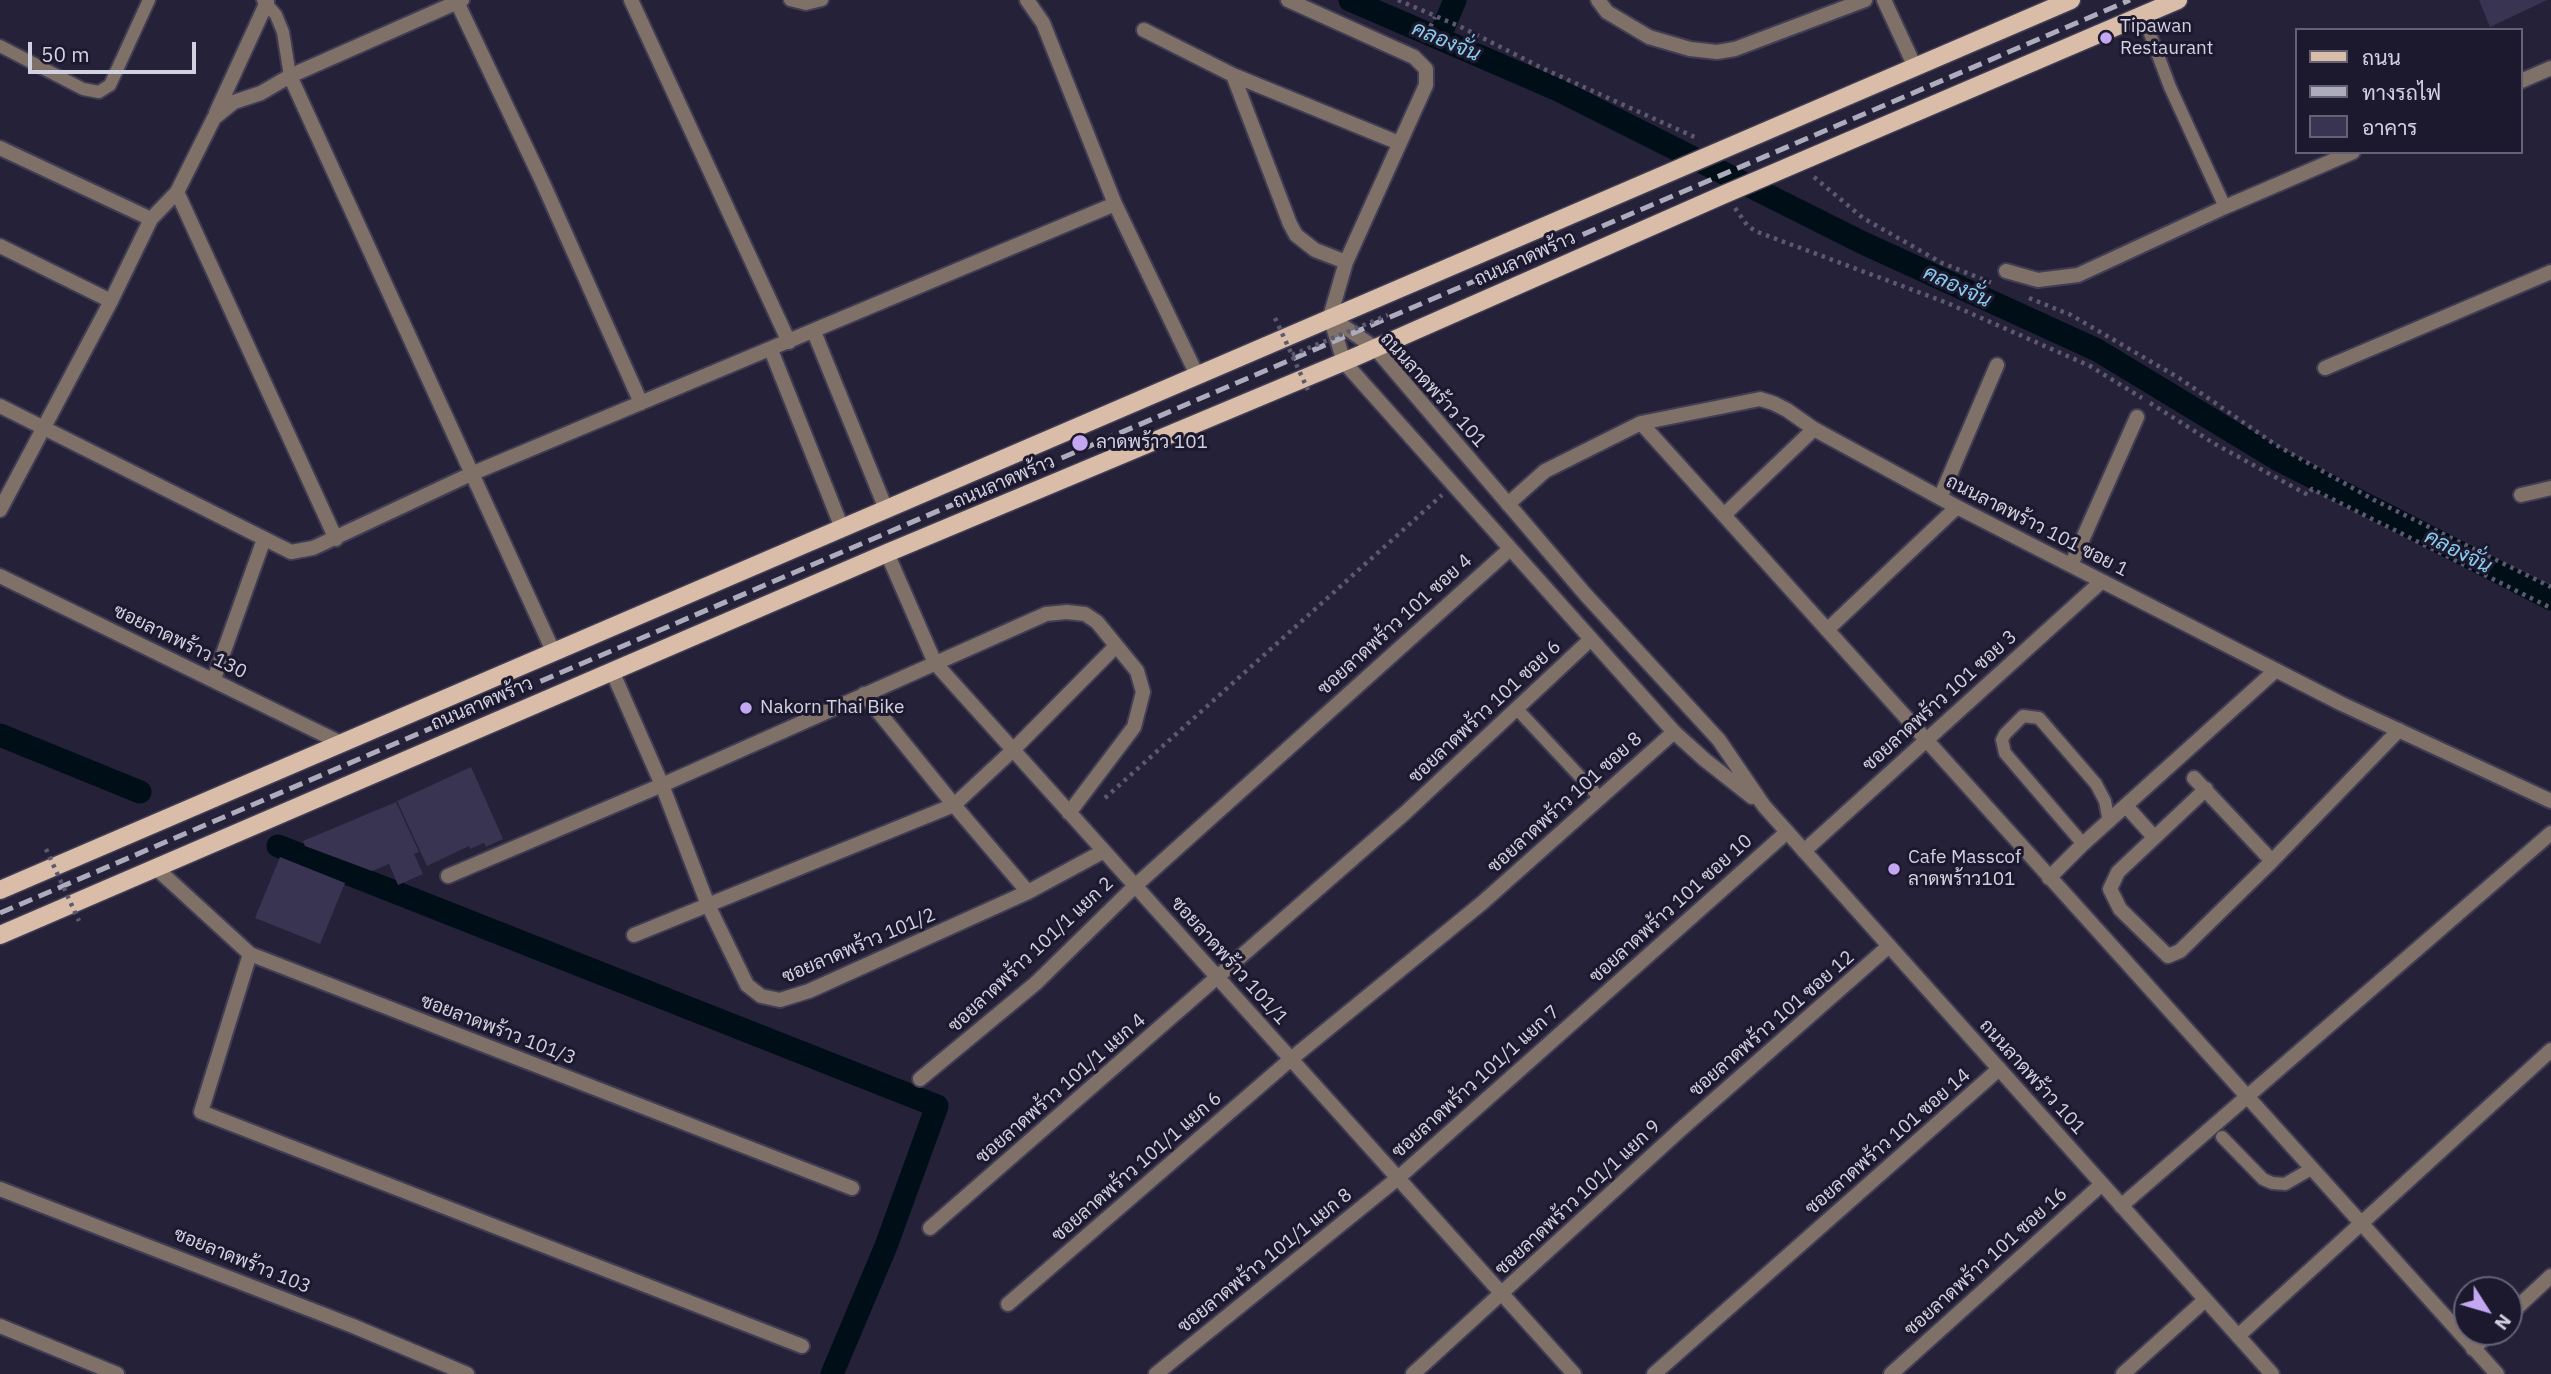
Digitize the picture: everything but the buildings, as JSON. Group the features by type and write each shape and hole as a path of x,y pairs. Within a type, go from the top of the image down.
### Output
{"main road":[{"name":"ถนนลาดพร้าว","path":"0,890 2071,0"},
{"name":"ถนนลาดพร้าว","path":"0,935 887,553 1344,362 1761,178 2178,0"}],"street":[{"path":"631,0 789,342"},
{"path":"1027,0 1043,23 1115,204 1197,375"},
{"path":"1288,0 1414,57 1426,69 1426,85 1346,262 1330,317"},
{"path":"1598,0 1607,12 1649,37 1690,49 1717,52 1735,49 1865,0"},
{"path":"1884,0 1914,67"},
{"path":"0,510 111,301 151,219 177,192 214,118 265,1"},
{"path":"214,118 234,102 261,93 290,76 458,1 542,181 640,403"},
{"path":"1144,30 1233,75 1399,143"},
{"path":"2523,79 2551,68"},
{"path":"1233,75 1296,235 1315,250 1346,262"},
{"path":"290,76 554,653"},
{"path":"0,148 151,219"},
{"path":"2006,271 2038,280 2078,275 2348,154"},
{"path":"177,192 337,539"},
{"path":"0,406 291,552 313,548 337,539 471,474 1115,204"},
{"path":"0,246 111,301"},
{"path":"2325,368 2551,272"},
{"name":"ถนนลาดพร้าว 101","path":"1330,317 1375,348 1585,594 1719,740 1764,806 2272,1374"},
{"name":"ถนนลาดพร้าว 101","path":"1330,317 1344,362 1453,485 1674,733 1764,806"},
{"path":"814,332 886,509"},
{"path":"771,349 842,528"},
{"path":"1940,498 1997,366"},
{"name":"ถนนลาดพร้าว 101 ซอย 1","path":"1507,504 1545,471 1641,423 1760,399 1787,410 1814,429 1957,507 2276,670 2551,801"},
{"path":"2071,565 2137,417"},
{"path":"1641,423 2360,1225 2497,1374"},
{"path":"1725,514 1814,429"},
{"path":"2521,495 2551,488"},
{"path":"1828,630 1957,507"},
{"path":"214,679 264,539"},
{"name":"ซอยลาดพร้าว 101 ซอย 4","path":"1135,886 1510,549"},
{"name":"ซอยลาดพร้าว 101/1","path":"887,553 935,663 1574,1374"},
{"name":"ซอยลาดพร้าว 130","path":"0,576 343,744"},
{"name":"ซอยลาดพร้าว 101 ซอย 3","path":"1804,851 2102,581"},
{"path":"448,876 662,785 1046,614 1067,612 1085,614 1097,622 1137,671 1143,691 1135,727 1074,817"},
{"name":"ซอยลาดพร้าว 101 ซอย 6","path":"1218,978 1405,813 1591,639"},
{"path":"634,935 954,805 1116,646"},
{"path":"2049,878 2276,670"},
{"name":"ซอยลาดพร้าว 101/2","path":"612,671 662,785 708,905 747,985 761,996 780,1000 809,991 1028,892 1104,851"},
{"path":"864,694 1028,892"},
{"path":"2206,789 2118,872 2110,889 2120,909 2168,956 2180,951 2272,861 2399,730"},
{"name":"ซอยลาดพร้าว 101 ซอย 8","path":"1291,1059 1482,903 1674,733"},
{"path":"2194,778 2272,861"},
{"path":"2126,806 2154,837"},
{"name":"ซอยลาดพร้าว 101 ซอย 10","path":"1580,1016 1787,832"},
{"path":"2122,1206 2551,834"},
{"name":"ซอยลาดพร้าว 101/3","path":"156,868 250,954 852,1188"},
{"name":"ซอยลาดพร้าว 101/1 แยก 2","path":"920,1079 1036,982 1135,886"},
{"name":"ซอยลาดพร้าว 101 ซอย 12","path":"1680,1130 1889,946"},
{"path":"250,954 201,1112 802,1346"},
{"name":"ซอยลาดพร้าว 101/1 แยก 4","path":"930,1228 1218,978"},
{"name":"ซอยลาดพร้าว 101/1 แยก 7","path":"1398,1178 1580,1016"},
{"path":"2238,1336 2551,1050"},
{"name":"ซอยลาดพร้าว 101/1 แยก 6","path":"1009,1304 1291,1059"},
{"name":"ซอยลาดพร้าว 101 ซอย 14","path":"1654,1374 1999,1069"},
{"name":"ซอยลาดพร้าว 101/1 แยก 9","path":"1413,1374 1680,1130"},
{"name":"ซอยลาดพร้าว 101/1 แยก 8","path":"1156,1374 1398,1178"},
{"name":"ซอยลาดพร้าว 101 ซอย 16","path":"1893,1372 2102,1184"},
{"name":"ซอยลาดพร้าว 103","path":"0,1189 353,1326 467,1374"},
{"path":"2523,1302 2551,1276"},
{"path":"2123,1374 2205,1300"},
{"path":"0,1326 117,1374"},
{"path":"2473,1349 2476,1346"}],"lane":[{"path":"0,46 83,89 100,92 110,85 149,0"},
{"path":"790,0 806,4 822,0"},
{"path":"265,1 284,32 290,76"},
{"path":"2143,15 2170,87 2225,207"},
{"path":"1517,709 1600,798"},
{"path":"2083,844 2005,753 2002,740 2005,734 2024,716 2031,716 2044,723 2096,784 2105,801 2109,822"},
{"path":"2221,1137 2263,1179 2272,1183 2285,1184 2311,1170"}],"path":[{"path":"1398,0 1435,19 1461,27 1544,69 1719,150"},
{"path":"1423,44 1435,19"},
{"path":"1797,163 1863,218 1942,263 1994,284"},
{"path":"2019,294 2071,315 2179,378 2276,445 2374,500 2551,587"},
{"path":"1292,355 1388,315"},
{"path":"1275,318 1308,390"},
{"path":"1074,817 1453,485"},
{"path":"46,849 79,921"}],"waterway":[{"name":"คลองจั่น","path":"1350,0 1558,90 1861,242 2097,350 2277,459 2551,599"},
{"path":"1439,38 1455,0"},
{"path":"0,735 140,792"},
{"path":"278,846 937,1106 886,1246 832,1374"}],"railway":[{"path":"0,913 2130,0"}],"place":[{"name":"Tipawan Restaurant","path":"2106,38"},
{"name":"ลาดพร้าว 101","path":"1080,443"},
{"name":"Nakorn Thai Bike","path":"746,708"},
{"name":"Cafe Masscof ลาดพร้าว101","path":"1894,869"}]}
